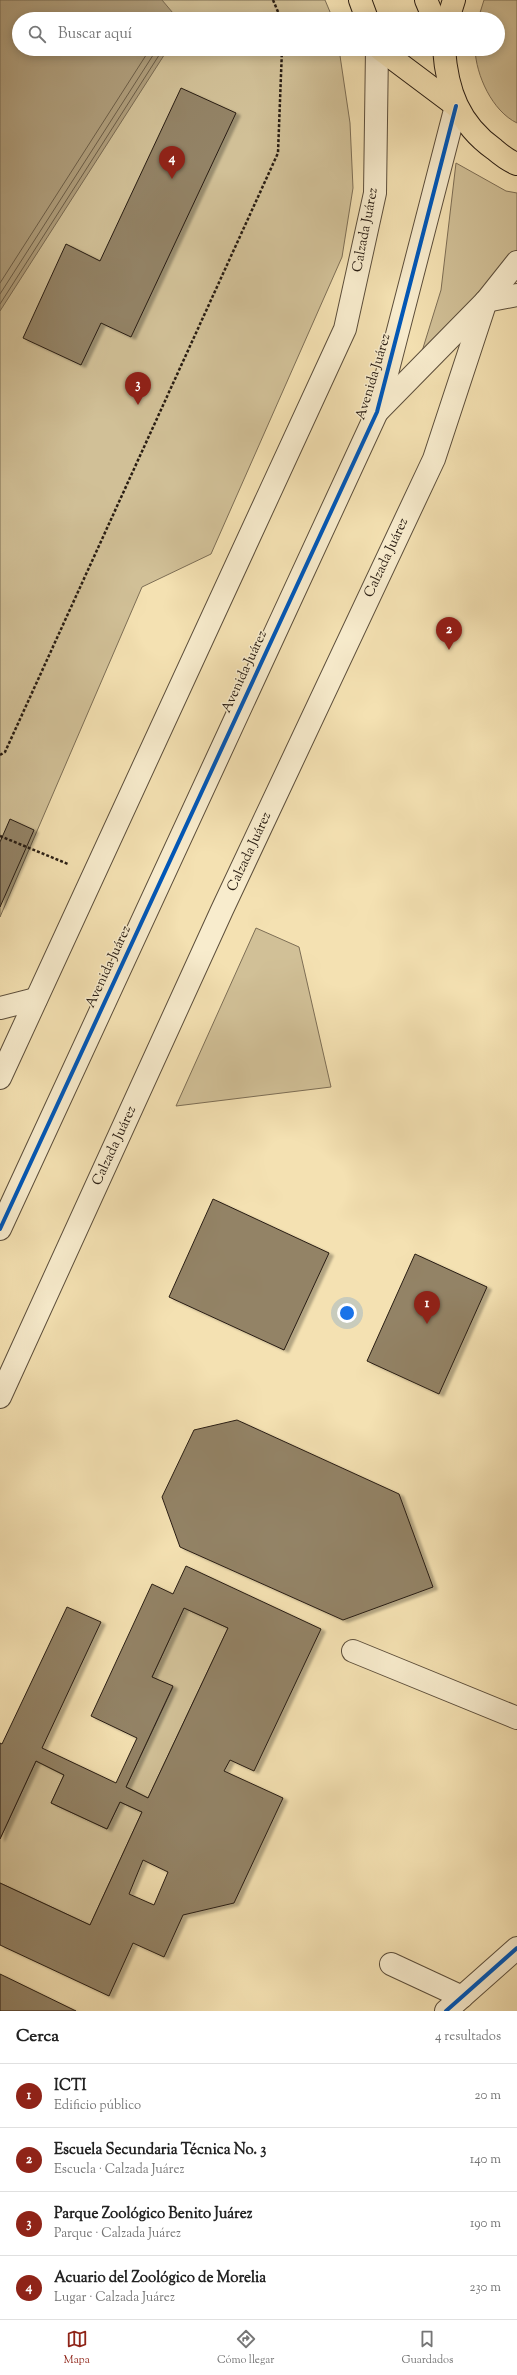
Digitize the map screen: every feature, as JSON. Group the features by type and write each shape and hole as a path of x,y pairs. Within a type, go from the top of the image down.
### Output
{"main road":[{"path":"360,0 364,12"},
{"path":"426,0 431,12"},
{"path":"450,12 454,0"},
{"path":"389,56 456,106"},
{"path":"445,56 446,76 456,106 479,138 517,164"}],"street":[{"name":"Calzada Juárez","path":"0,1078 345,329 375,193 376,56"},
{"name":"Avenida Juárez","path":"0,1229 377,412 456,106"},
{"name":"Avenida Juárez","path":"377,412 486,301 517,262"},
{"path":"486,301 517,295"},
{"name":"Calzada Juárez","path":"0,1397 226,903 434,459 486,301"},
{"path":"0,1008 36,999"},
{"path":"353,1651 517,1718"},
{"path":"446,2011 517,1948"},
{"path":"391,1964 462,1997"}],"path":[{"path":"273,0 277,12"},
{"path":"0,755 5,752 278,154 282,56"},
{"path":"0,836 93,875"}],"shaded area":[{"path":"0,0 325,0 330,12 12,12 12,56 340,56 350,123 353,188 342,257 211,554 142,587 0,917"},
{"path":"484,0 517,0 517,123 500,110 493,101 482,81 476,59 476,56 505,56 505,12 480,12"},
{"path":"456,163 506,191 517,193 517,257 410,390 441,290"},
{"path":"256,928 299,947 331,1087 176,1106"},
{"path":"184,1608 228,1628 148,1798 126,1787 173,1687 152,1677"},
{"path":"36,1761 64,1775 51,1803 107,1829 120,1802 142,1812 90,1925 0,1883 0,1839"}],"water":[{"path":"0,0 162,0 172,12 12,12 12,56 164,56 0,311"}],"building":[{"path":"181,88 236,113 131,337 101,323 81,365 23,338 66,244 100,261"},
{"path":"10,819 34,830 0,907 0,842"},
{"path":"213,1199 329,1253 284,1350 169,1297"},
{"path":"415,1254 487,1287 439,1394 367,1361"},
{"path":"237,1420 399,1494 433,1587 343,1620 180,1547 162,1497 194,1430"},
{"path":"186,1566 321,1629 254,1771 230,1760 224,1771 283,1798 234,1903 183,1915 164,1957 133,1943 109,1996 0,1945 0,1883 90,1925 142,1812 120,1802 107,1829 51,1803 64,1775 36,1761 0,1839 0,1743 2,1744 67,1607 101,1622 42,1748 116,1783 137,1738 91,1716 152,1584 173,1594","holes":["184,1608 228,1628 148,1798 126,1787 173,1686 152,1677","143,1860 168,1872 154,1905 129,1894"]},
{"path":"0,1974 76,2011 0,2011"}],"cycle path":[{"path":"0,1229 377,412 456,106"},
{"path":"446,2011 517,1948"}],"place":[{"name":"Acuario del Zoológico de Morelia","path":"172,179"},
{"name":"Parque Zoológico Benito Juárez","path":"138,405"},
{"name":"Escuela Secundaria Técnica No. 3","path":"449,650"},
{"name":"ICTI","path":"427,1324"}]}
